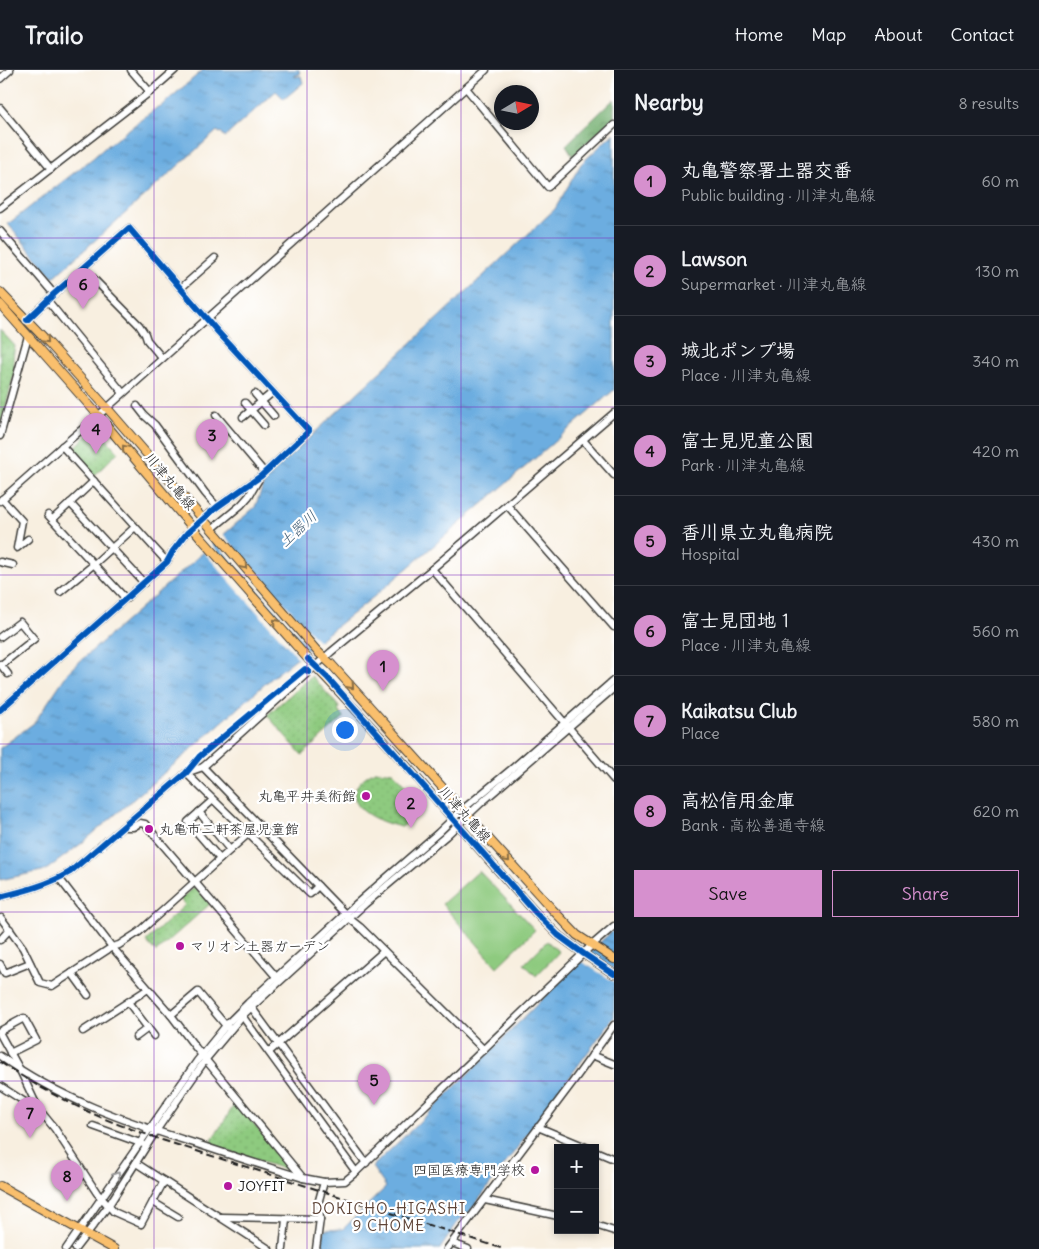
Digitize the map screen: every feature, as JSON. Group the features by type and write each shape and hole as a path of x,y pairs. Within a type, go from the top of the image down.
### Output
{"main road":[{"name":"川津丸亀線","path":"0,292 107,408 317,651 552,909 577,935 614,959"},
{"name":"川津丸亀線","path":"0,304 98,415 202,539 536,913 558,935 614,974"},
{"path":"0,1186 114,1249"}],"street":[{"path":"0,79 10,70"},
{"path":"131,70 150,92"},
{"path":"0,208 150,92 175,70"},
{"path":"28,539 17,548 22,521 1,500 486,70"},
{"path":"466,88 548,187 614,125"},
{"path":"0,108 51,169"},
{"path":"27,320 129,228 218,332 309,430 262,474 208,514"},
{"path":"0,231 54,294"},
{"path":"181,288 214,258"},
{"path":"84,269 139,325 147,340 162,358"},
{"path":"48,301 123,393"},
{"path":"0,436 28,336"},
{"path":"243,417 273,392"},
{"path":"255,394 274,416"},
{"path":"245,403 264,425"},
{"path":"137,406 155,425 205,494 217,507"},
{"path":"0,896 40,886 70,872 186,773 203,767 324,658 432,569 614,413"},
{"path":"216,415 262,474"},
{"path":"583,440 614,475"},
{"path":"62,446 167,562"},
{"path":"212,529 249,496 262,474"},
{"path":"94,481 51,517 126,599"},
{"path":"70,503 144,583"},
{"path":"507,504 614,627"},
{"path":"60,592 135,527"},
{"path":"0,710 167,562 172,550 187,533"},
{"path":"0,562 13,564"},
{"path":"432,569 614,780"},
{"path":"0,636 20,622 34,639 1,664 8,674"},
{"path":"567,725 614,680"},
{"path":"66,1249 140,1143 153,1130 204,1056 240,1014 348,916 371,899 514,767 614,688"},
{"path":"203,767 318,886 484,1050"},
{"path":"186,773 310,894 318,886"},
{"path":"213,800 188,822 220,859"},
{"path":"199,812 230,850"},
{"path":"123,827 133,827 140,823 145,824 278,980"},
{"path":"1,918 24,948 40,983 52,986 139,932 258,824"},
{"path":"270,855 279,846"},
{"path":"59,878 112,947 171,1015 303,1178"},
{"path":"20,1070 69,1097 104,1113 153,1130 303,1178 324,1182 345,1181 366,1164 614,926"},
{"path":"0,940 10,929"},
{"path":"268,1052 384,951"},
{"path":"0,964 5,973 30,963"},
{"path":"72,973 88,995"},
{"path":"84,1031 148,989"},
{"path":"171,1015 198,992 227,1028"},
{"path":"128,1002 154,1036"},
{"path":"250,1005 366,1164"},
{"path":"240,1014 356,1172"},
{"path":"0,1056 10,1057 36,1040 24,1018 0,1032 10,1057 20,1070 36,1104 36,1108"},
{"path":"447,1249 614,1024"},
{"path":"136,1037 148,1028"},
{"path":"592,1055 614,1064"},
{"path":"0,1086 42,1112 97,1193 114,1212 141,1224 164,1181"},
{"path":"310,1108 319,1100"},
{"path":"92,1126 147,1145"},
{"path":"538,1127 578,1144"},
{"path":"75,1249 88,1234 136,1163 147,1145 153,1130"},
{"path":"599,1153 614,1159"},
{"path":"136,1163 269,1249"},
{"path":"316,1249 320,1219 319,1200 324,1182"},
{"path":"484,1200 554,1215"},
{"path":"153,1202 178,1217"},
{"path":"220,1217 320,1219"},
{"path":"283,1249 286,1219"},
{"path":"599,1226 614,1231"},
{"path":"452,1243 468,1249"}],"green space":[{"path":"614,99 614,117 573,156 566,145"},
{"path":"0,330 15,346 13,357 15,370 0,429"},
{"path":"91,432 100,432 118,452 94,476 75,455 75,447"},
{"path":"312,676 340,708 338,711 344,717 302,755 267,715"},
{"path":"375,771 393,772 424,808 402,827 377,819 361,809 356,802 357,786 363,779"},
{"path":"479,871 535,930 497,967 442,904"},
{"path":"195,887 210,904 156,952 146,941 185,905 180,899"},
{"path":"547,941 559,952 536,976 524,964"},
{"path":"236,1102 292,1170 290,1171 209,1145"}],"water":[{"path":"203,70 299,70 300,74 294,76 301,76 303,83 284,99 276,91 225,137 221,132 217,131 53,278 8,224 160,107"},
{"name":"土器川","path":"614,133 614,390 376,595 274,676 82,843 46,870 0,880 0,748 34,723 69,671 255,507 266,478 555,209 581,164"},
{"path":"614,930 614,1017 466,1217 460,1219 440,1249 322,1249 324,1230 343,1229 386,1187 372,1167 432,1110 579,962 581,963"}],"pier":[{"path":"222,533 320,643 311,650 213,540"},
{"path":"210,543 307,652 299,659 202,550"},
{"path":"588,953 614,969 614,982 581,961"}],"tunnel":[{"path":"190,530 208,514"}],"railway":[{"path":"0,1062 41,1088 70,1103 126,1127 504,1249"}],"cycle path":[{"path":"0,710 167,562 187,533 217,507 261,476 309,431 218,332 129,228 27,320"},
{"path":"308,659 327,677 536,913 558,935 614,974"},
{"path":"0,897 45,884 70,872 186,773 200,756 305,669 309,672"}],"place":[{"name":"富士見団地１","path":"83,309"},
{"name":"富士見児童公園","path":"96,454"},
{"name":"城北ポンプ場","path":"212,460"},
{"name":"丸亀警察署土器交番","path":"383,691"},
{"name":"丸亀平井美術館","path":"366,796"},
{"name":"Lawson","path":"411,828"},
{"name":"丸亀市二軒茶屋児童館","path":"149,829"},
{"name":"マリオン土器ガーデン","path":"180,946"},
{"name":"香川県立丸亀病院","path":"374,1105"},
{"name":"Kaikatsu Club","path":"30,1138"},
{"name":"四国医療専門学校","path":"535,1170"},
{"name":"JOYFIT","path":"228,1186"},
{"name":"高松信用金庫","path":"67,1201"}],"district":[{"name":"DOKICHO-HIGASHI 9 CHOME","path":"389,1218"}]}
